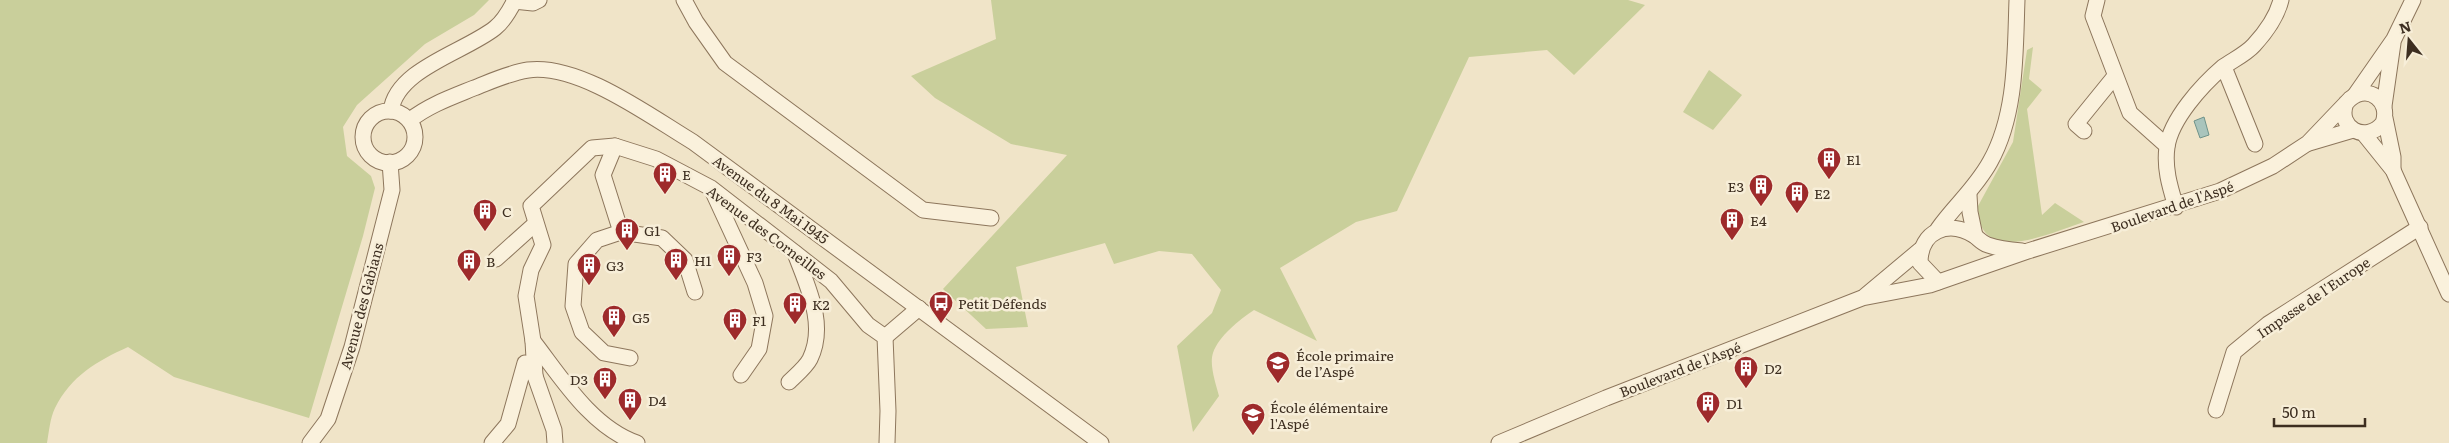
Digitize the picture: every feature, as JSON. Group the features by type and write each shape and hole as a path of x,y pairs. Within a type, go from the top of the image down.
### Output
{"street":[{"path":"391,111 393,98 402,86 416,74 496,28 509,13 515,1 533,3 539,0"},
{"path":"684,0 696,22 725,63 923,210 991,218"},
{"path":"1969,195 1970,212 1979,255 1971,271 1938,282 1920,263 1920,250 1927,237 1938,229 1969,195 1991,162 2002,138 2013,78 2017,0"},
{"path":"2097,0 2093,16 2130,113 2167,146"},
{"path":"2176,207 2167,178 2167,146 2175,126 2198,91 2224,67 2254,46 2278,11 2281,0"},
{"name":"Boulevard de l'Aspé","path":"1971,271 2028,251 2176,207 2242,182 2273,166 2308,143 2350,99 2394,39 2413,0"},
{"name":"Boulevard de l'Aspé","path":"2384,112 2394,39"},
{"path":"2224,67 2254,144"},
{"name":"Avenue du 8 Mai 1945","path":"410,120 433,105 503,76 530,70 556,70 575,75 693,142 1101,443"},
{"path":"2084,131 2076,124 2115,76"},
{"path":"2393,170 2393,157 2384,112 2372,94 2350,99 2344,109 2345,121 2358,132 2393,170 2449,294"},
{"path":"391,111 398,112 410,120 414,128 414,144 405,157 390,162 374,158 368,152 363,136 369,121 383,112 391,111"},
{"path":"2358,132 2375,131 2384,112"},
{"name":"Boulevard de l'Aspé","path":"2308,143 2358,132"},
{"path":"615,146 603,175 621,232"},
{"name":"Avenue des Corneilles","path":"535,376 533,341 526,296 531,270 543,245 531,206 592,148 615,146 656,159 711,188 831,281 868,325 885,337"},
{"name":"Avenue des Gabians","path":"310,443 328,419 352,347 392,190 390,162"},
{"path":"711,188 755,283 765,316 759,349 740,375"},
{"path":"496,259 535,224"},
{"name":"Impasse de l'Europe","path":"2216,410 2234,352 2268,324 2420,227"},
{"path":"1938,229 1955,230 1976,237"},
{"path":"630,358 604,353 582,332 573,306 576,264 597,240 621,232 662,238 685,260 695,292"},
{"name":"Boulevard de l'Aspé","path":"1976,237 2002,249 2028,251"},
{"name":"Boulevard de l'Aspé","path":"1862,298 1920,250"},
{"path":"789,382 810,360 816,333 814,302 794,252"},
{"name":"Boulevard de l'Aspé","path":"1499,443 1606,398 1862,298 1938,282"},
{"path":"887,443 888,411 885,337 919,308"},
{"path":"533,341 588,411 623,438 637,443"},
{"path":"492,443 508,424 526,363 535,376 554,436 565,443"}],"green space":[{"path":"0,0 489,0 474,15 425,44 357,105 343,127 347,156 371,176 375,188 363,236 309,418 174,377 128,347 95,364 69,387 53,412 47,443 0,443"},
{"path":"991,0 1628,0 1645,5 1574,75 1547,50 1469,57 1397,211 1356,222 1280,268 1317,341 1254,310 1248,314 1230,329 1213,353 1213,374 1219,396 1193,432 1177,346 1212,313 1221,290 1192,254 1159,251 1114,264 1105,243 1016,267 1028,327 986,329 943,289 1067,155 1011,144 935,98 911,76 996,39"},
{"path":"2033,47 2029,79 2042,90 2027,109 2042,215 2055,203 2084,222 2036,238 2003,241 1990,236 1981,225 1978,206 2013,142 2027,50"},
{"path":"1709,70 1742,95 1713,130 1683,112"}],"water":[{"path":"2204,117 2209,135 2200,138 2194,121"}],"place":[{"name":"E1","path":"1829,180"},
{"name":"E","path":"665,195"},
{"name":"E3","path":"1761,207"},
{"name":"E2","path":"1797,214"},
{"name":"C","path":"485,232"},
{"name":"E4","path":"1732,241"},
{"name":"G1","path":"627,251"},
{"name":"F3","path":"729,277"},
{"name":"H1","path":"676,281"},
{"name":"B","path":"469,282"},
{"name":"G3","path":"589,286"},
{"name":"Petit Défends","path":"941,324"},
{"name":"K2","path":"795,325"},
{"name":"G5","path":"614,338"},
{"name":"F1","path":"735,341"},
{"name":"École primaire de l’Aspé","path":"1278,384"},
{"name":"D2","path":"1746,389"},
{"name":"D3","path":"605,400"},
{"name":"D4","path":"630,421"},
{"name":"D1","path":"1708,424"},
{"name":"École élémentaire l'Aspé","path":"1253,436"}]}
